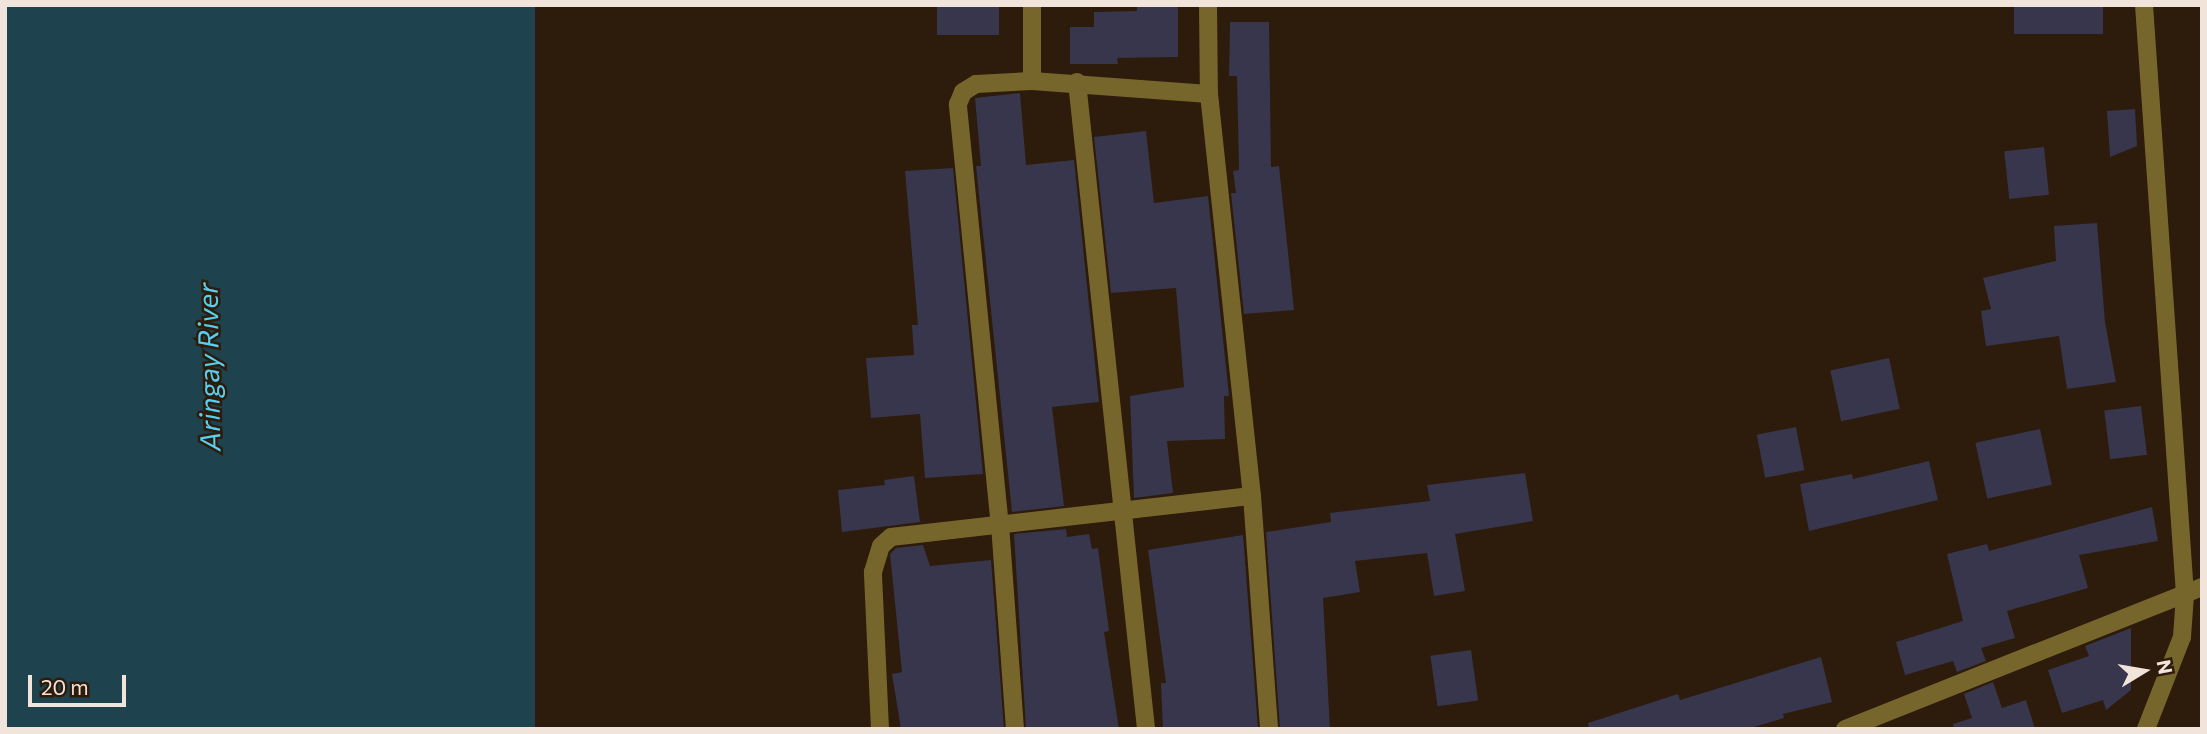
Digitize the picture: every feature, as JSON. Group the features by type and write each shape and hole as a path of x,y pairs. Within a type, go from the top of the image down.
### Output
{"street":[{"path":"1032,5 1032,81"},
{"path":"1208,5 1209,94 1252,496 1269,729"},
{"path":"2144,5 2185,595 2182,637 2146,729"},
{"path":"1016,729 1000,527 958,104 963,92 976,84 1032,81 1077,82 1209,94"},
{"path":"1077,82 1126,511 1146,729"},
{"path":"880,729 873,572 881,546 891,537 1000,527 1252,496"},
{"path":"1845,729 2202,587"}],"water":[{"name":"Aringay River","path":"5,5 535,5 535,729 5,729"}],"building":[{"path":"937,5 999,5 999,35 937,35"},
{"path":"1137,5 1178,5 1178,57 1117,58 1118,64 1070,64 1070,27 1094,27 1094,12 1137,11"},
{"path":"2014,5 2103,5 2103,34 2014,34"},
{"path":"1230,22 1269,22 1271,167 1279,166 1294,310 1244,314 1231,193 1236,193 1233,171 1239,170 1237,76 1229,76"},
{"path":"1020,93 1026,165 1074,160 1099,402 1052,407 1064,506 1012,512 976,166 981,166 975,98"},
{"path":"2135,109 2137,146 2110,157 2107,111"},
{"path":"1146,131 1154,203 1208,196 1229,396 1224,396 1225,439 1167,441 1173,493 1134,498 1130,396 1184,387 1176,288 1111,293 1094,137"},
{"path":"2044,147 2049,195 2009,199 2004,151"},
{"path":"953,168 983,474 925,478 920,414 871,418 866,358 914,355 912,325 918,325 905,171"},
{"path":"2097,223 2105,322 2116,382 2067,389 2059,336 1986,346 1981,311 1991,309 1983,278 2056,261 2054,226"},
{"path":"1889,358 1900,409 1841,421 1830,370"},
{"path":"2141,406 2147,455 2110,459 2104,411"},
{"path":"1796,427 1804,470 1765,478 1757,435"},
{"path":"2040,429 2052,485 1987,498 1975,443"},
{"path":"1929,461 1938,500 1809,531 1800,484 1852,474 1853,479"},
{"path":"1525,473 1533,521 1455,534 1465,591 1434,596 1427,553 1355,561 1360,592 1323,598 1330,729 1280,729 1266,532 1331,522 1330,513 1430,501 1427,485"},
{"path":"914,476 920,522 842,532 838,490 885,485 884,480"},
{"path":"2152,507 2158,541 2079,555 2088,588 2007,611 2015,638 1981,648 1986,661 1957,672 1953,661 1905,675 1896,642 1963,621 1947,554 1987,544 1989,551"},
{"path":"1066,529 1067,537 1089,534 1092,549 1098,548 1109,631 1104,632 1119,729 1026,729 1014,534"},
{"path":"1243,535 1258,729 1163,729 1161,683 1166,683 1148,550"},
{"path":"923,545 930,566 991,560 1004,729 901,729 892,674 902,672 890,554 896,548"},
{"path":"2131,628 2131,690 2106,710 2103,700 2062,713 2048,670 2089,656 2085,646"},
{"path":"1471,650 1478,701 1437,706 1430,656"},
{"path":"1821,657 1832,702 1783,714 1784,718 1747,729 1589,729 1588,723 1678,694 1680,700"},
{"path":"1993,682 2002,708 2026,700 2035,729 1954,729 1953,724 1972,718 1964,694"}]}
